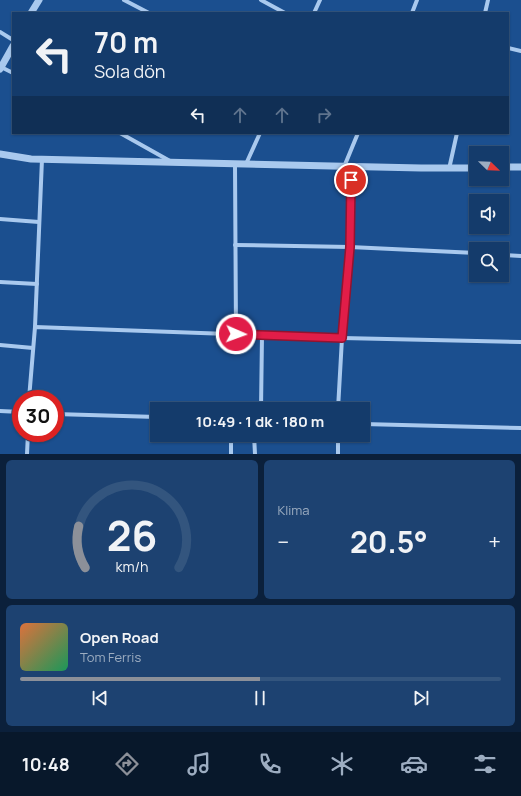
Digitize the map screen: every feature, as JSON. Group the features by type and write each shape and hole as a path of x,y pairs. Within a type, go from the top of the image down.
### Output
{"street":[{"path":"32,12 38,0"},
{"path":"124,0 147,12"},
{"path":"261,0 283,12"},
{"path":"314,12 320,0"},
{"path":"412,12 417,0"},
{"path":"485,12 488,0"},
{"path":"0,32 12,39"},
{"path":"12,48 1,68 12,73"},
{"path":"509,48 521,51"},
{"path":"122,134 172,162"},
{"path":"246,164 258,134"},
{"path":"344,167 358,134"},
{"path":"449,169 457,134"},
{"path":"0,154 31,159 344,167 469,168"},
{"path":"30,390 35,327 42,159"},
{"path":"235,164 236,334"},
{"path":"338,402 350,247 352,167"},
{"path":"509,167 521,167"},
{"path":"0,219 39,222"},
{"path":"235,245 350,247 469,254"},
{"path":"509,255 521,256"},
{"path":"0,282 37,284"},
{"path":"35,327 342,338 521,342"},
{"path":"261,402 262,335"},
{"path":"0,345 33,348"},
{"path":"0,412 12,412"},
{"path":"64,414 150,417"},
{"path":"370,424 521,428"},
{"path":"27,454 28,442"},
{"path":"231,442 231,454"},
{"path":"254,442 255,454"},
{"path":"338,442 338,454"}],"route":[{"path":"236,334 342,338 350,247 351,180"}]}
